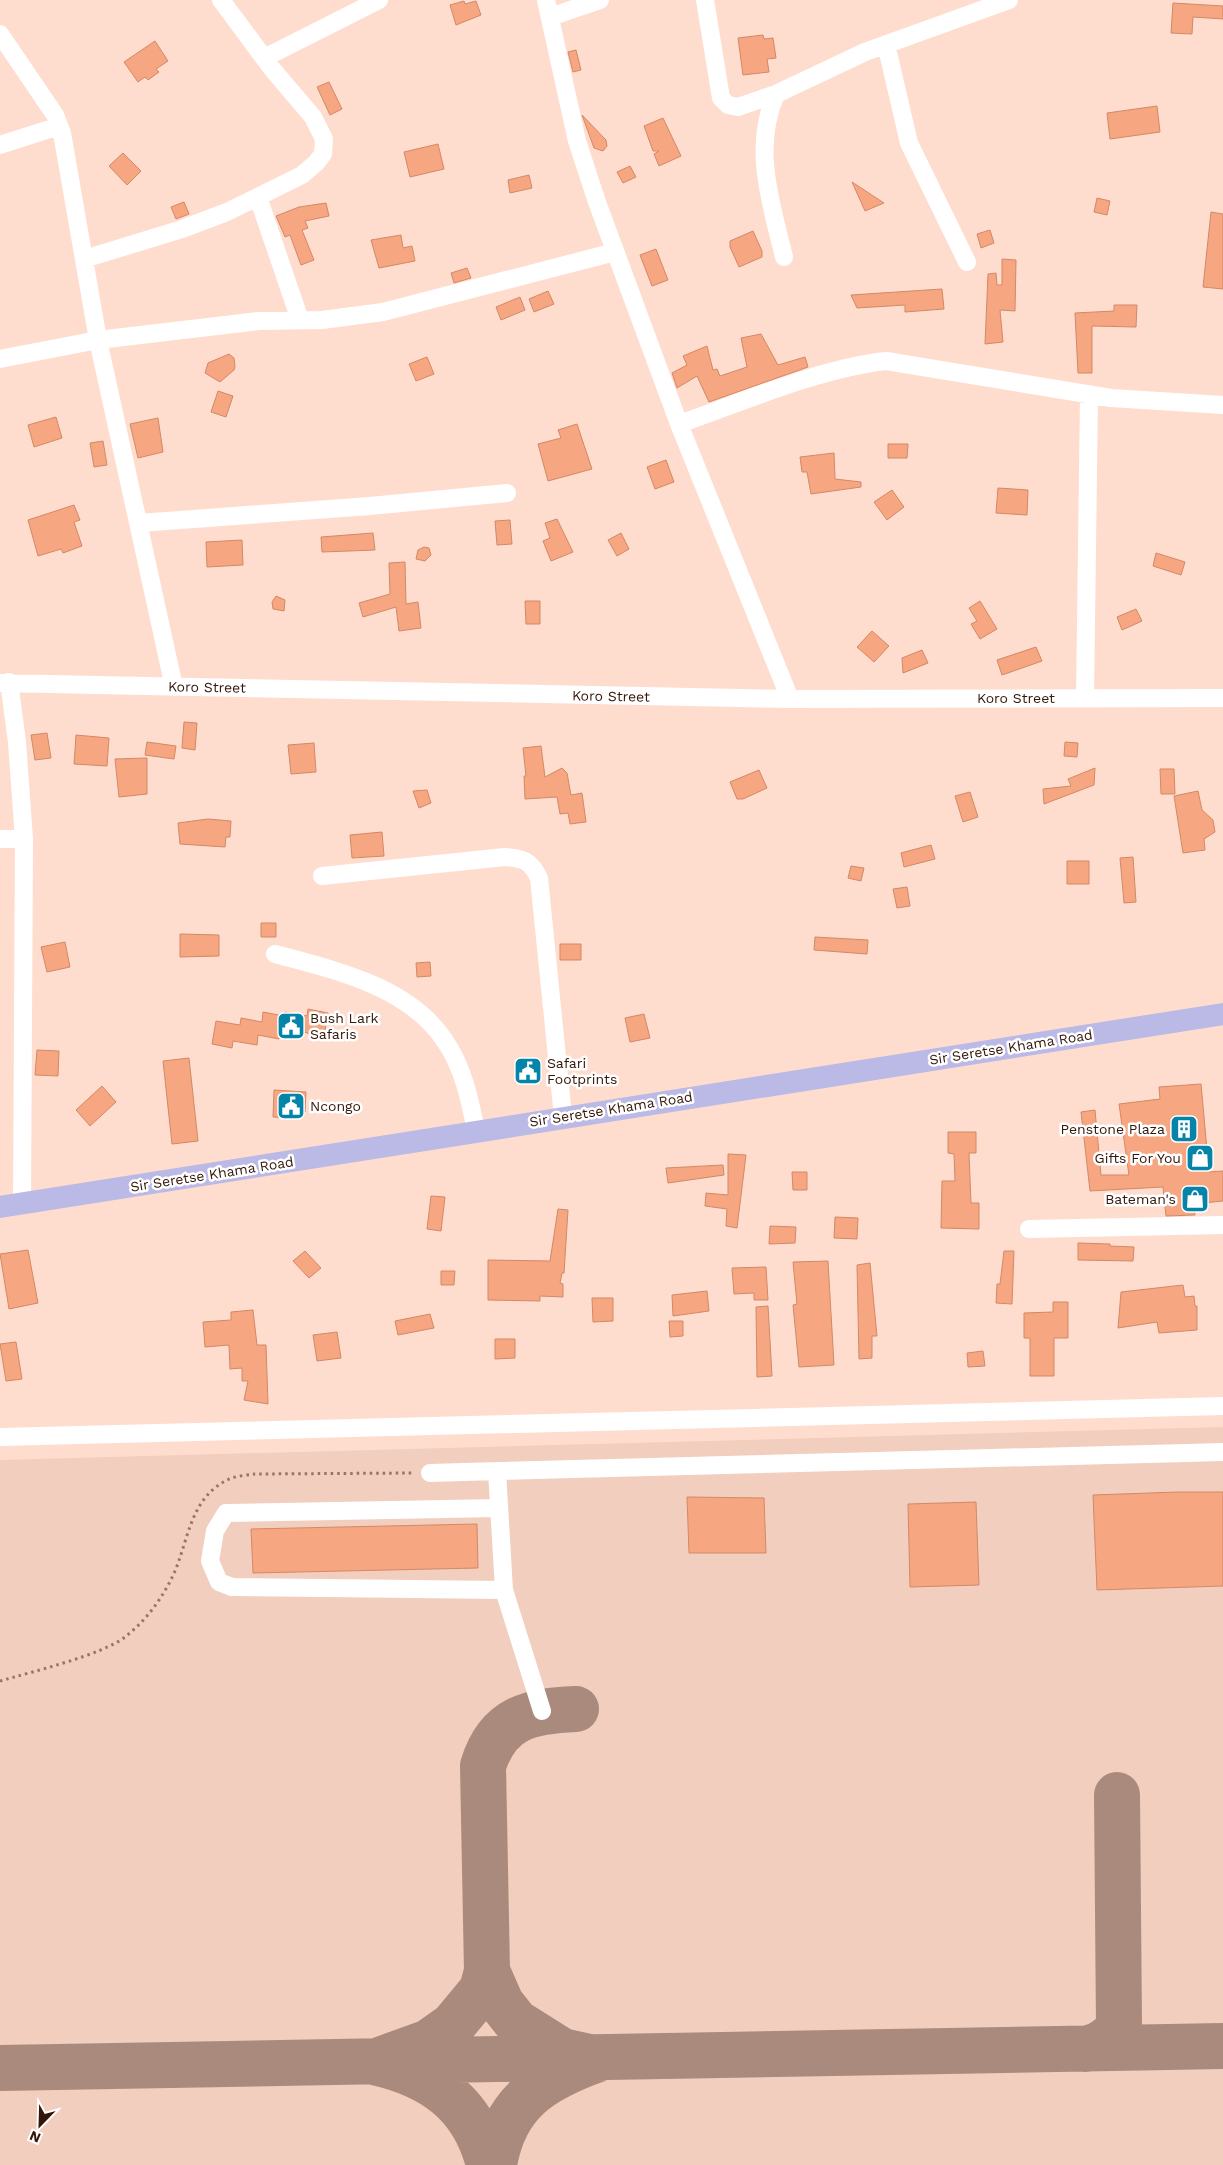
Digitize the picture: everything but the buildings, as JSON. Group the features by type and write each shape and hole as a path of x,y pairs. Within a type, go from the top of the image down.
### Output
{"main road":[{"name":"Sir Seretse Khama Road","path":"0,1207 1223,1014"}],"street":[{"path":"84,259 182,229 227,212 302,175 316,164 323,154 324,139 313,117 264,58 222,0"},
{"path":"264,58 379,0"},
{"path":"600,0 548,8 577,141 615,252 679,424 790,699"},
{"path":"705,0 721,98 728,105 738,107 776,94 886,44 1009,0"},
{"path":"0,34 43,96 59,126 66,151 98,340 174,687"},
{"path":"886,44 910,143 967,262"},
{"path":"776,94 769,109 763,150 769,193 784,257"},
{"path":"0,145 59,126"},
{"path":"258,197 300,320"},
{"path":"0,359 98,340 259,321 345,318 383,312 615,252"},
{"path":"679,424 808,380 860,364 886,360 1089,395 1223,405"},
{"path":"1085,698 1089,395"},
{"path":"139,523 370,506 507,493"},
{"path":"5,682 17,742 24,839 22,1204"},
{"name":"Koro Street","path":"5,682 790,699 1223,698"},
{"path":"0,839 24,839"},
{"path":"322,876 505,857 522,858 533,865 539,878 563,1117"},
{"path":"275,954 333,969 411,1004 430,1021 446,1042 462,1077 476,1131"},
{"path":"1029,1230 1223,1225"},
{"path":"0,1437 1223,1406"},
{"path":"430,1473 1223,1452"},
{"path":"496,1471 504,1590 542,1711"},
{"path":"499,1508 226,1512 215,1531 210,1561 220,1582 232,1587 504,1590"}],"shaded area":[{"path":"1223,1427 1223,2165 0,2165 0,1460"}],"taxiway":[{"path":"489,2165 473,2125 462,2109 448,2096 432,2084 415,2075 374,2062 429,2042 453,2025 482,1990 487,1971 483,1766 489,1750 497,1737 518,1720 544,1712 576,1709"},
{"path":"1086,2049 1105,2041 1113,2035 1119,2026 1117,1795"},
{"path":"487,1971 501,2003 516,2022 562,2051 598,2059 560,2075 529,2096 517,2109 507,2125 499,2143 494,2165"},
{"path":"0,2068 1223,2046"}],"place":[{"name":"Bush Lark Safaris","path":"291,1026"},
{"name":"Safari Footprints","path":"528,1071"},
{"name":"Ncongo","path":"291,1106"},
{"name":"Penstone Plaza","path":"1184,1129"},
{"name":"Gifts For You","path":"1200,1158"},
{"name":"Bateman's","path":"1195,1199"}]}
